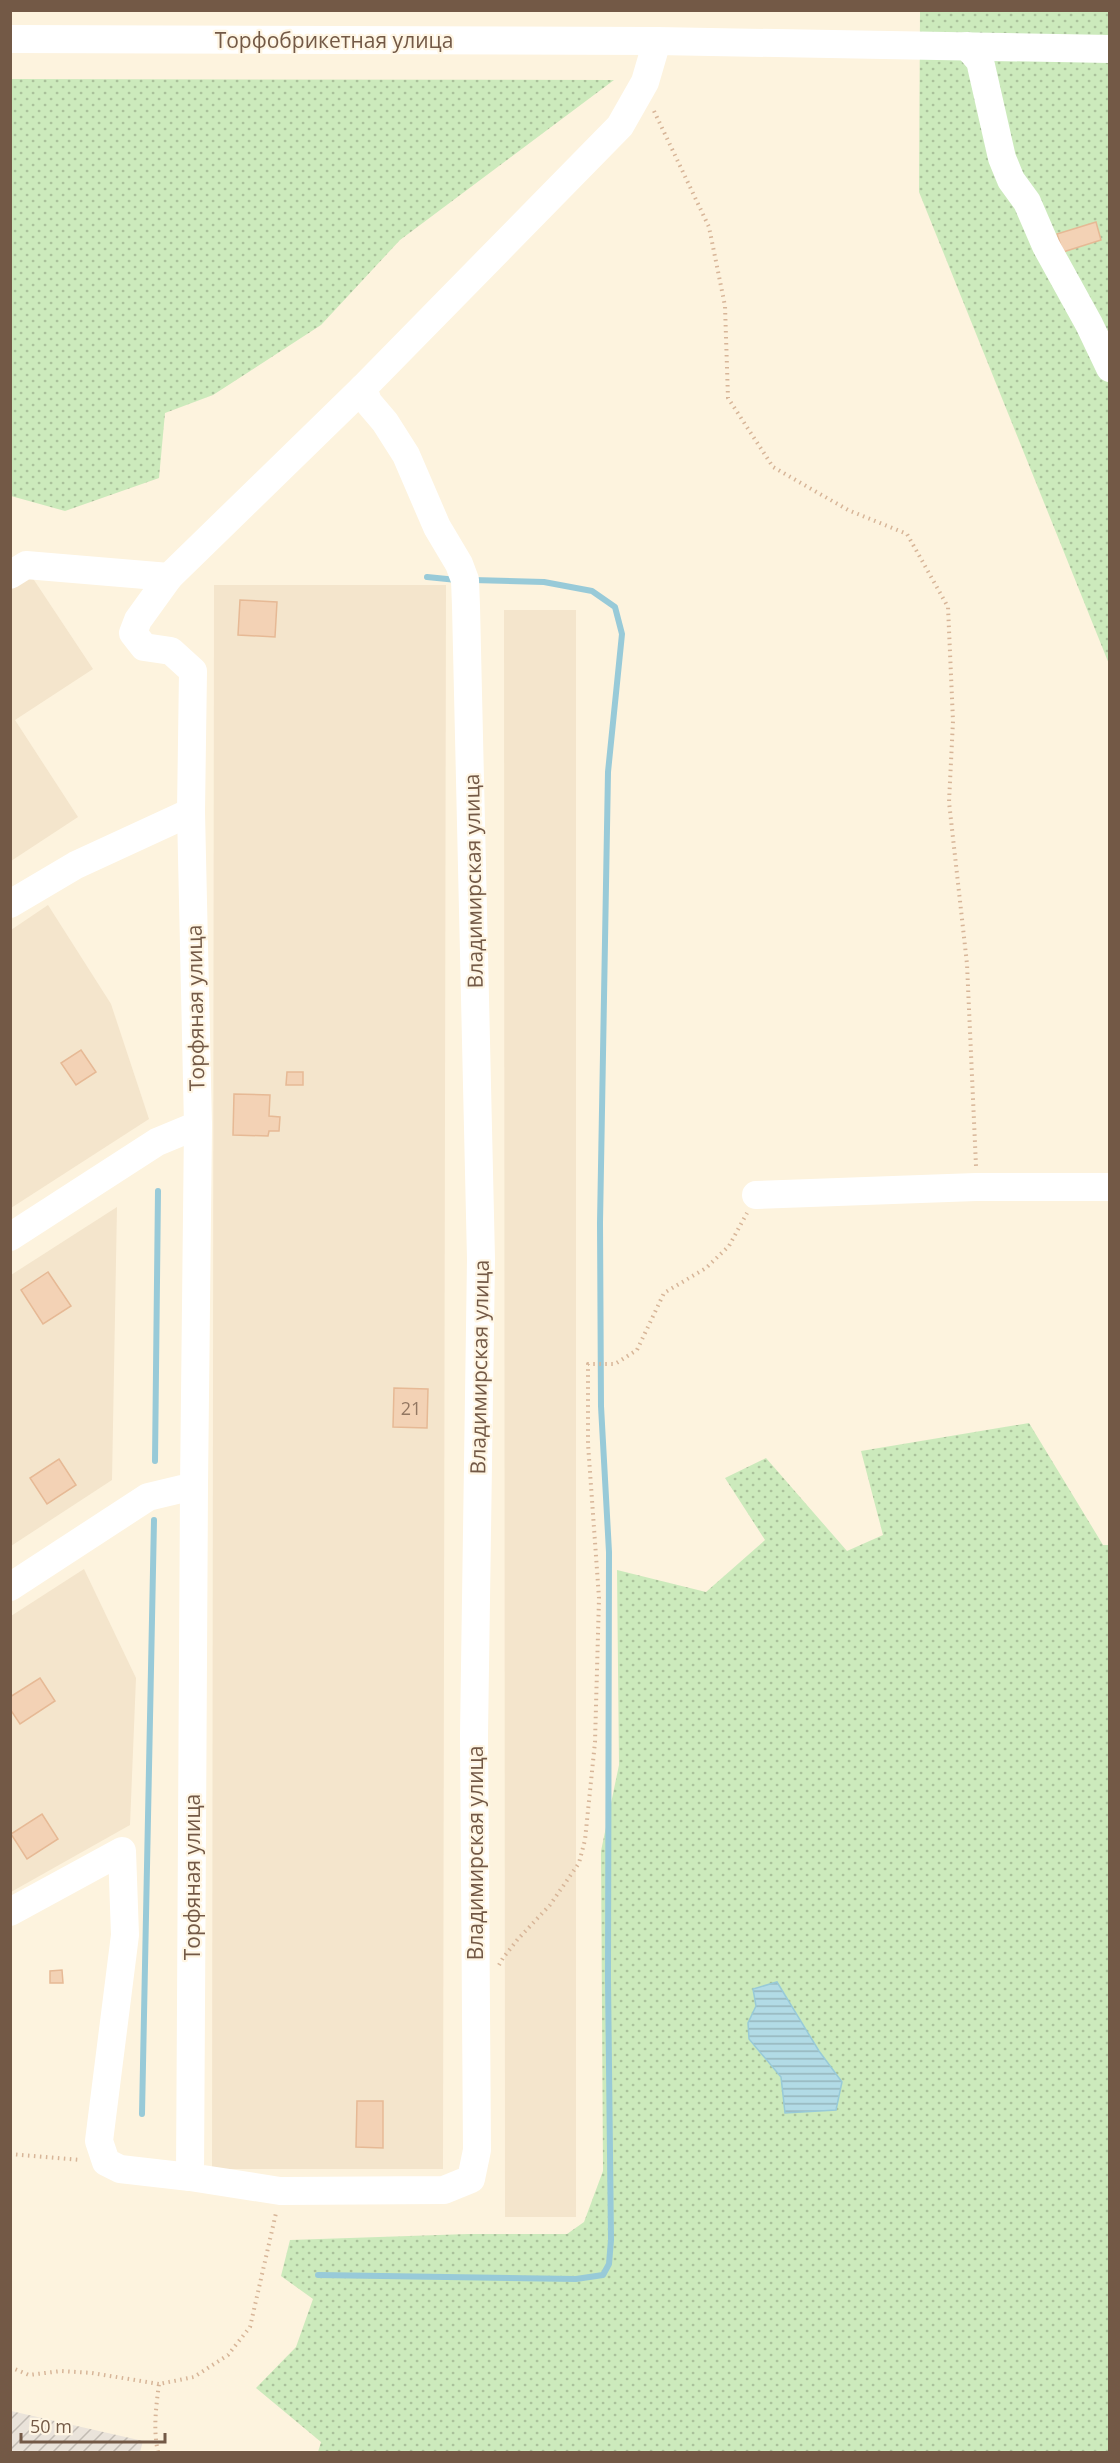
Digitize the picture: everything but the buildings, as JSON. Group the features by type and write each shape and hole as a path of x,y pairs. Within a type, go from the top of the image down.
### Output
{"street":[{"name":"Торфобрикетная улица","path":"10,39 657,41 1110,49"},
{"path":"10,574 26,565 169,577 363,388 620,126 645,82 657,41"},
{"path":"967,46 980,61 1002,158 1011,180 1027,202 1046,246 1089,324 1110,368"},
{"name":"Владимирская улица","path":"280,2191 444,2190 471,2179 477,2150 474,1735 481,1259 465,580 459,564 437,526 406,455 386,422 368,402 363,388"},
{"name":"Торфяная улица","path":"169,577 138,620 133,633 144,647 171,651 194,671 190,812 198,1125 190,2177"},
{"path":"10,904 76,865 190,812"},
{"path":"10,1237 157,1142 198,1125"},
{"path":"756,1195 976,1187 1110,1188"},
{"path":"10,1587 148,1497 194,1486"},
{"path":"10,1912 122,1851 125,1935 99,2141 106,2162 120,2169 280,2191"}],"path":[{"path":"645,82 657,120 709,226 725,306 728,398 773,467 848,510 907,534 948,607 953,721 949,802 967,964 976,1187"},
{"path":"499,1966 518,1939 550,1905 579,1863 585,1840 595,1742 599,1598 588,1444 588,1364 615,1364 637,1350 653,1311 664,1293 706,1268 729,1246 756,1195"},
{"path":"10,2154 106,2162"},
{"path":"10,2367 29,2375 61,2371 92,2373 159,2384 194,2377 228,2355 250,2327 280,2191"},
{"path":"158,2452 155,2440 155,2417 159,2384"}],"shaded area":[{"path":"30,574 93,669 15,720 78,817 11,861 11,587"},
{"path":"214,585 446,585 443,2169 212,2169"},
{"path":"504,610 576,610 576,2217 505,2217"},
{"path":"48,905 111,1004 149,1119 11,1208 11,930"},
{"path":"117,1207 112,1480 11,1546 11,1275"},
{"path":"84,1569 136,1678 130,1825 11,1892 11,1616"},
{"path":"11,2411 143,2441 140,2452 11,2452"}],"green space":[{"path":"920,11 1109,11 1109,664 919,192"},
{"path":"10,79 614,80 400,240 321,325 213,395 165,413 159,478 65,511 11,496"},
{"path":"1029,1423 1103,1545 1109,1545 1109,2452 318,2452 321,2442 256,2388 296,2347 313,2299 281,2276 290,2240 468,2234 567,2234 584,2222 603,2171 601,1851 619,1765 617,1570 706,1592 765,1540 725,1478 766,1458 847,1551 883,1535 861,1451"}],"water":[{"path":"777,1982 819,2051 842,2082 836,2110 785,2113 781,2077 749,2039 748,2023 756,2006 753,1989"}],"waterway":[{"path":"427,577 457,580"},
{"path":"318,2275 576,2279 603,2275 609,2264 611,2240 608,1979 609,1552 601,1406 600,1223 608,772 622,634 615,607 592,591 544,582 473,580"},
{"path":"155,1461 158,1191"},
{"path":"142,2114 154,1520"}]}
